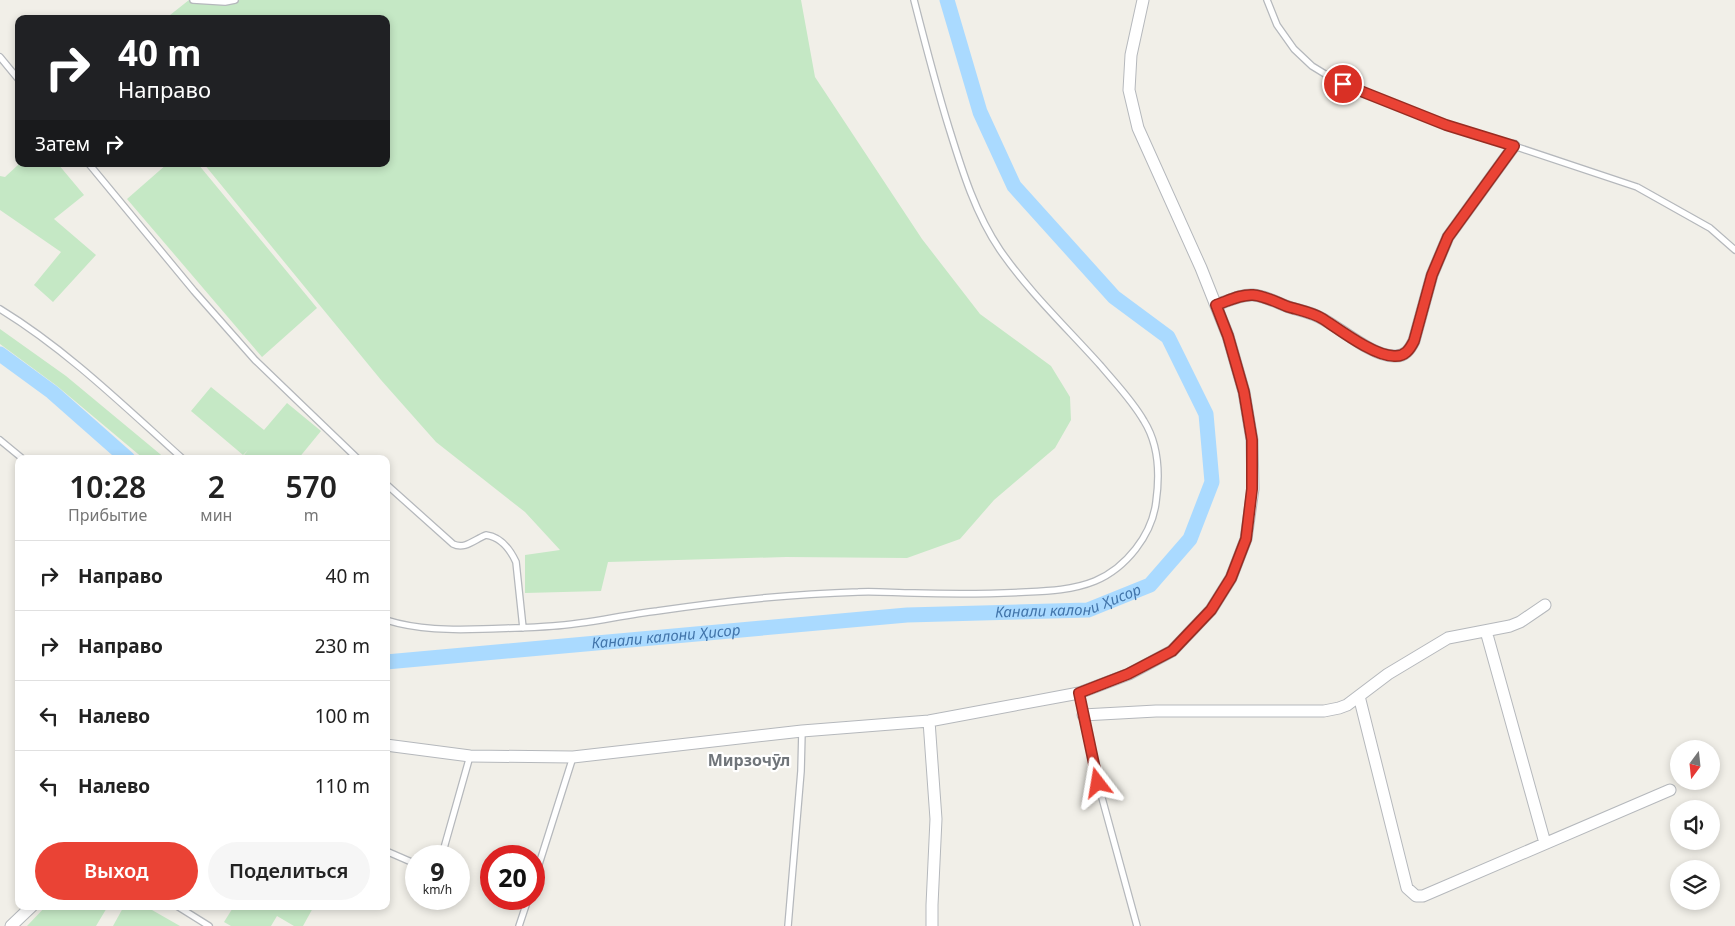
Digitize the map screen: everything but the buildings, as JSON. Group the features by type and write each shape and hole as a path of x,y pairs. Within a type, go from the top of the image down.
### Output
{"street":[{"path":"390,746 470,756 573,757 802,731 928,721 1079,693 1128,674 1172,651 1211,610 1231,578 1246,539 1252,489 1252,440 1244,392 1228,336 1138,128 1129,90 1131,55 1142,0"},
{"path":"1216,305 1244,296 1254,295 1271,299 1320,318 1382,354 1403,355 1410,349 1414,341 1432,275 1448,237 1514,146"},
{"path":"1083,715 1156,711 1324,710 1339,708 1359,696 1388,674 1448,638 1510,626 1520,622 1545,604"},
{"path":"1486,631 1545,844"},
{"path":"1359,696 1407,888 1412,894 1423,896 1670,790"},
{"path":"928,721 936,819 932,926"},
{"path":"11,926 28,910"}],"lane":[{"path":"193,0 225,2 235,0"},
{"path":"390,621 419,628 462,630 523,628 555,626 769,597 862,591 1010,593 1071,588 1095,581 1113,571 1126,560 1142,541 1154,515 1158,488 1158,466 1155,447 1147,424 1130,399 1025,283 984,223 973,200 956,150 914,0"},
{"path":"1267,0 1277,25 1294,50 1312,66 1335,80 1375,98 1446,125 1637,188 1710,228 1735,250"},
{"path":"0,57 15,75"},
{"path":"91,167 194,291 255,360 354,455"},
{"path":"0,309 32,328 73,361 179,455"},
{"path":"0,440 18,455"},
{"path":"390,488 453,544 462,546 486,535 496,537 508,548 518,570 523,628"},
{"path":"1079,693 1093,765 1137,926"},
{"path":"788,926 801,772 802,731"},
{"path":"445,845 470,756"},
{"path":"545,845 573,757"},
{"path":"390,853 405,859"},
{"path":"183,910 209,926"},
{"path":"519,926 524,910"}],"green space":[{"path":"189,0 801,0 815,77 922,239 980,314 1051,366 1070,397 1071,420 1055,448 994,500 960,539 907,558 786,557 608,562 601,591 525,593 525,555 560,550 525,512 436,442 381,380 206,167 390,167 390,15 170,15"},
{"path":"16,167 61,167 84,195 54,219 96,255 53,302 34,285 61,252 0,210 0,176 5,177"},
{"path":"164,167 200,167 317,308 262,357 127,199"},
{"path":"0,329 66,376 161,455 139,455 57,386 0,344"},
{"path":"211,387 264,430 287,403 321,431 301,455 244,455 248,450 243,455 191,411"},
{"path":"42,910 106,910 96,926 27,926"},
{"path":"122,910 152,910 180,926 113,926"},
{"path":"232,910 312,910 303,926 294,926 277,916 271,926 231,926 224,922"}],"waterway":[{"name":"Канали калони Ҳисор","path":"390,662 907,615 1088,610 1150,585 1190,539 1212,482 1206,414 1168,337 1114,297 1014,186 980,112 947,0"},
{"name":"Канали калони Ҳисор","path":"0,354 52,392 123,455"}],"district":[{"name":"Мирзочӯл","path":"749,760"}],"route":[{"path":"1098,783 1079,693 1128,674 1172,651 1211,610 1231,578 1246,539 1252,489 1252,440 1244,392 1228,336 1216,305 1244,296 1254,295 1271,299 1320,318 1382,354 1403,355 1410,349 1414,341 1432,275 1448,237 1514,146 1446,125 1343,84"}]}
